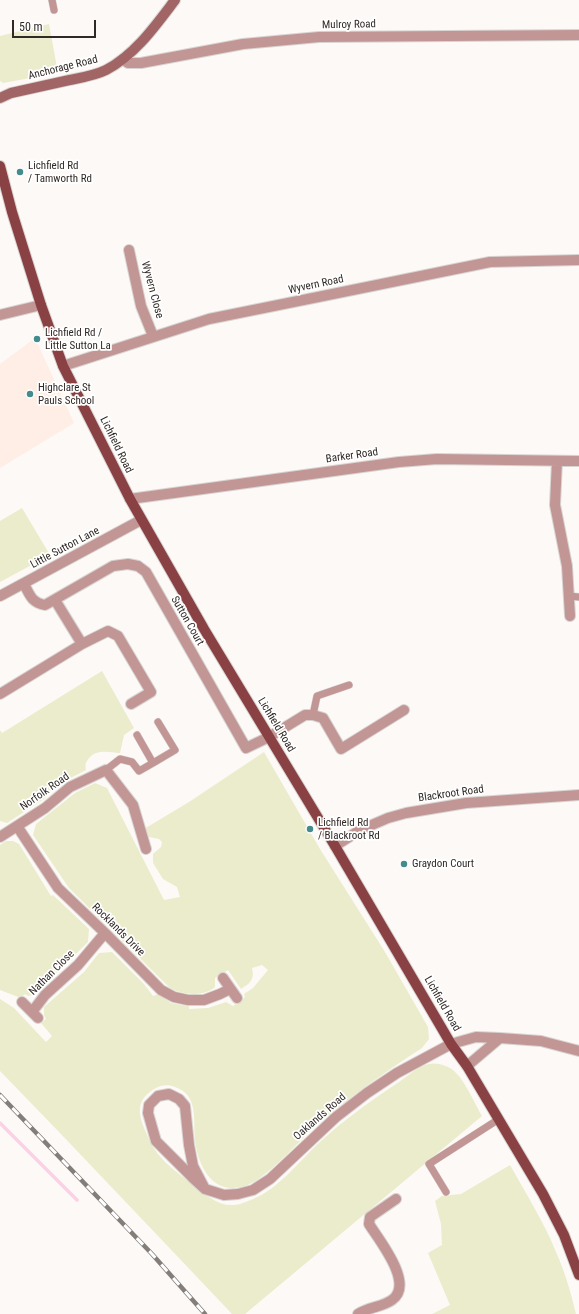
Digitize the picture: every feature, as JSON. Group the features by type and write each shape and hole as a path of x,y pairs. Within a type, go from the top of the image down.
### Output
{"main road":[{"name":"Lichfield Road","path":"0,166 40,305 63,366 130,500 204,629 335,846 451,1044 499,1119 543,1194 564,1236 579,1275"}],"street":[{"name":"Anchorage Road","path":"0,98 11,93 87,77 105,70 123,59 155,27 174,0"},
{"name":"Mulroy Road","path":"123,59 128,63 141,63 243,44 318,37 579,35"},
{"name":"Wyvern Close","path":"129,250 141,306 153,336"},
{"name":"Wyvern Road","path":"63,366 209,319 490,262 579,260"},
{"path":"0,315 40,305"},
{"name":"Barker Road","path":"130,500 399,462 437,459 579,461"},
{"path":"557,461 555,505 574,596 570,616"},
{"name":"Little Sutton Lane","path":"0,596 141,520"},
{"name":"Sutton Court","path":"24,584 32,599 38,604 45,605 113,566 128,564 138,566 146,572 246,748 269,737"},
{"path":"55,600 82,644"},
{"path":"0,694 82,644 108,630 118,636 151,692 131,704"},
{"path":"269,737 305,715 313,715 322,718 341,749 404,710"},
{"path":"106,770 133,805 146,849"},
{"name":"Norfolk Road","path":"0,837 45,808 70,787 106,770"},
{"name":"Blackroot Road","path":"335,846 360,830 388,818 406,813 466,803 579,794"},
{"name":"Rocklands Drive","path":"17,826 58,888 161,990 174,998 204,1000 230,989"},
{"name":"Nathan Close","path":"22,1002 35,1015 45,995 78,966 105,933"},
{"path":"223,978 236,998"},
{"name":"Oaklands Road","path":"205,1188 194,1166 188,1144 185,1106 179,1099 169,1094 158,1096 149,1105 148,1113 156,1141 205,1188 224,1195 238,1194 253,1190 270,1179 336,1117 367,1093 397,1073 451,1044 476,1037 500,1038 540,1041 579,1051"},
{"path":"466,1066 500,1038"},
{"path":"358,1314 391,1302 396,1298 399,1292 400,1283 398,1271 369,1224 370,1217 396,1199"}],"lane":[{"path":"52,0 54,10"},
{"path":"313,715 317,696 349,685"},
{"path":"106,770 120,759 132,762 139,771 176,750 158,722"},
{"path":"137,735 153,764"},
{"path":"446,1192 429,1164 499,1119"}],"shaded area":[{"name":"Highclare St Pauls School","path":"35,338 74,423 0,468 0,364"}],"green space":[{"path":"49,24 58,73 3,83 0,81 0,36"},
{"path":"22,508 50,555 0,582 0,521"},
{"path":"102,671 134,728 124,735 120,753 97,752 93,754 86,763 86,770 61,783 44,799 7,823 0,821 0,730 2,733"},
{"path":"264,752 320,849 385,952 428,1027 429,1039 422,1048 341,1105 315,1127 273,1168 248,1185 235,1188 224,1187 216,1183 205,1172 196,1148 194,1117 191,1102 183,1091 170,1085 164,1085 154,1089 142,1100 140,1106 141,1119 153,1147 169,1166 208,1197 223,1204 236,1205 251,1200 271,1189 340,1125 369,1103 425,1065 439,1064 454,1071 465,1086 482,1116 245,1314 232,1314 0,1071 0,999 14,1008 46,1042 52,1036 41,1023 46,1019 44,1015 44,1007 84,972 99,953 112,952 144,984 153,996 159,994 171,1003 189,1006 189,1009 208,1008 226,1002 233,1006 245,997 244,994 253,988 268,970 262,965 252,968 253,976 251,981 241,989 228,970 215,978 215,987 199,994 181,992 170,988 69,888 33,835 36,824 75,793 95,783 107,788 164,900 180,897 177,887 163,879 153,863 153,854 161,847 162,842 159,839 149,837 144,829 189,802"},
{"path":"6,841 13,841 19,844 51,896 53,895 89,929 88,942 34,995 28,996 25,994 21,998 0,990 0,845"},
{"path":"510,1165 551,1241 565,1275 576,1314 432,1314 450,1305 428,1253 442,1245 441,1224 435,1201 442,1196 461,1194"}],"waterway":[{"path":"0,1123 77,1200"}],"railway":[{"path":"0,1095 152,1254 205,1314"}],"place":[{"name":"Lichfield Rd / Tamworth Rd","path":"20,172"},
{"name":"Lichfield Rd / Little Sutton La","path":"37,339"},
{"name":"Highclare St Pauls School","path":"30,394"},
{"name":"Lichfield Rd / Blackroot Rd","path":"310,829"},
{"name":"Graydon Court","path":"404,864"}]}
